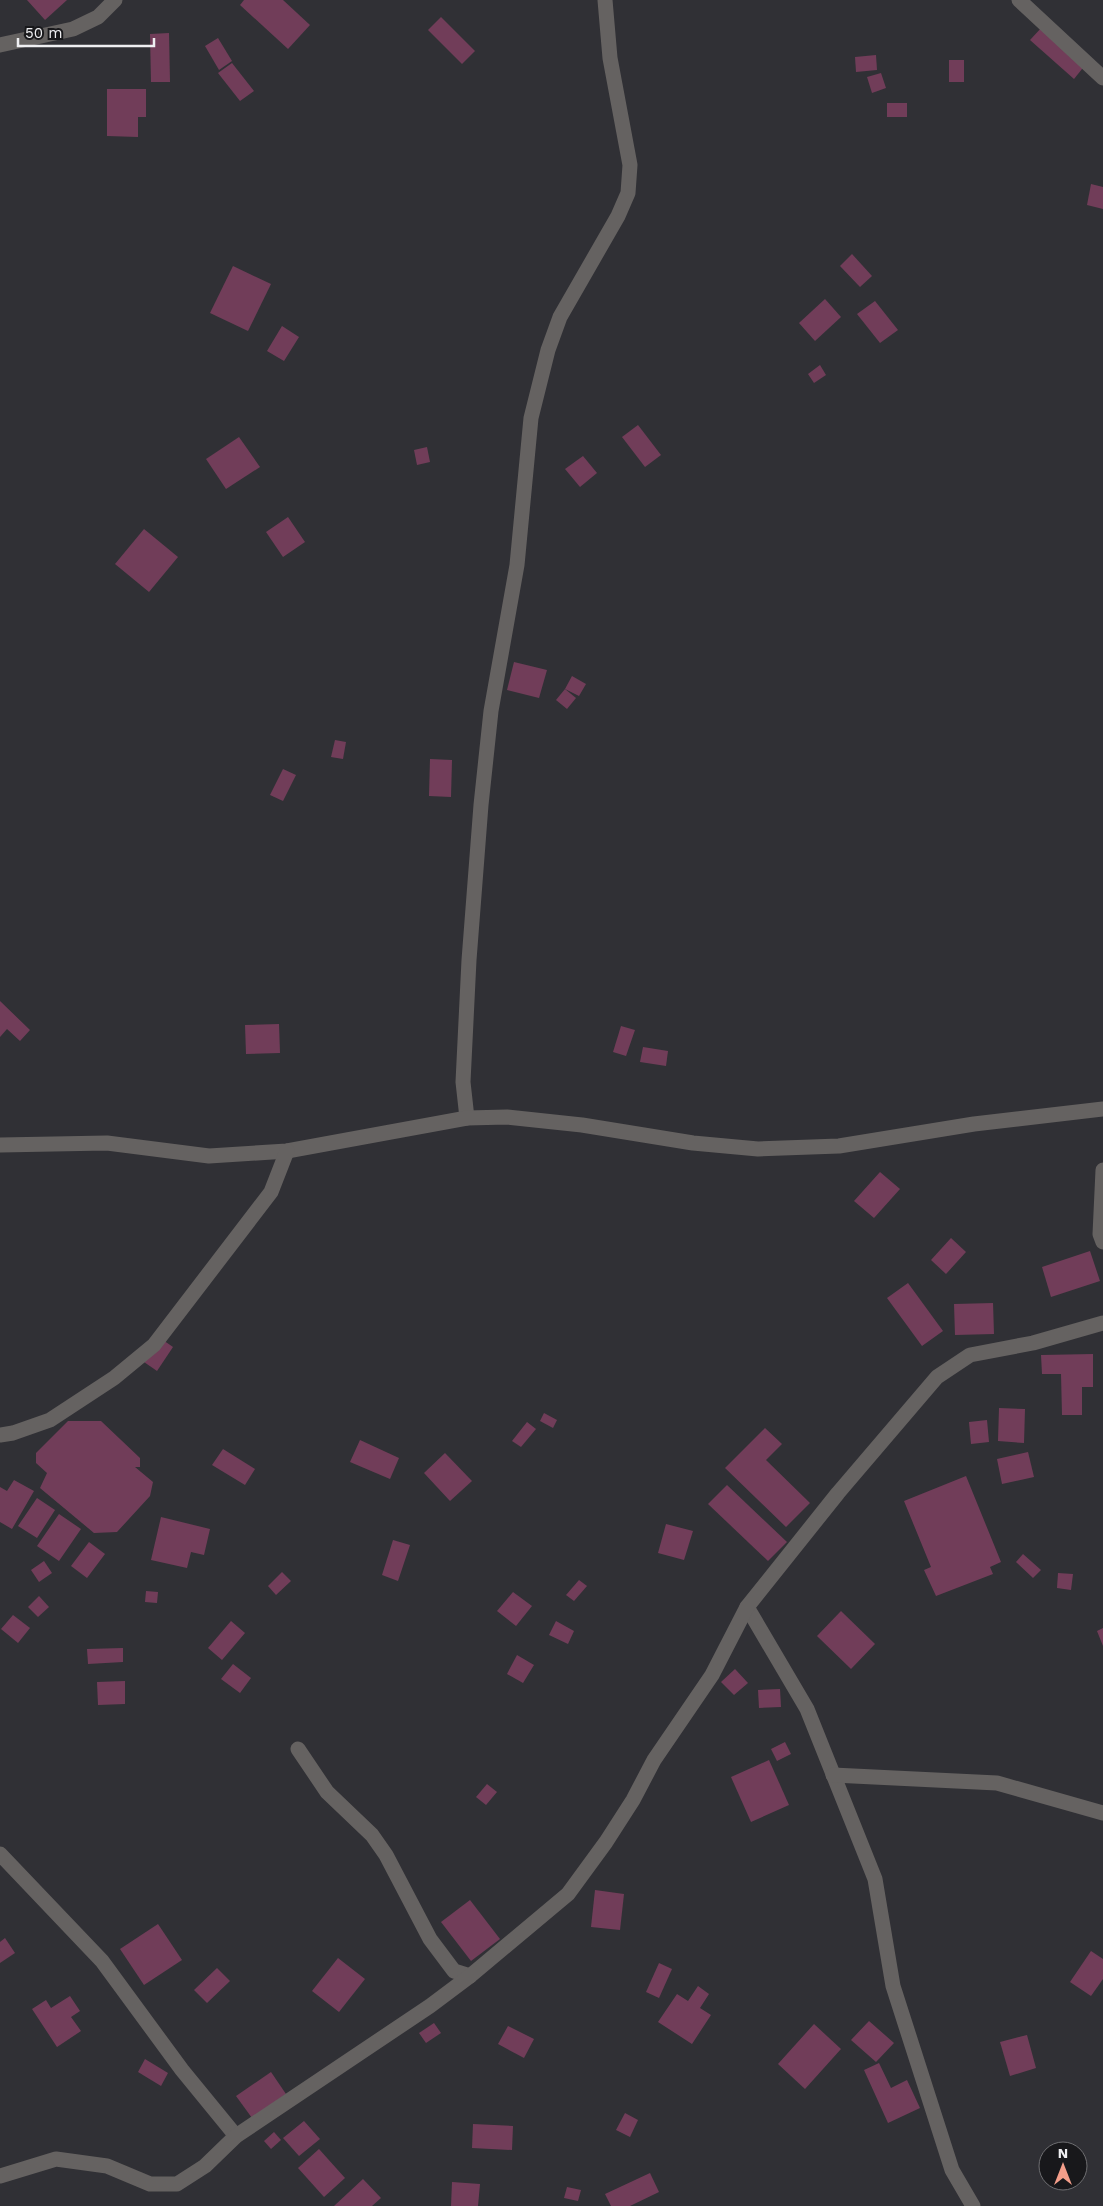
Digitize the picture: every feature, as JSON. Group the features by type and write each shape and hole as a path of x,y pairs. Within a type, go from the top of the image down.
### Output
{"street":[{"path":"0,45 73,29 98,17 115,0"},
{"path":"467,1118 463,1082 469,960 482,805 492,711 517,565 531,418 548,350 560,316 618,216 628,194 630,165 610,58 605,0"},
{"path":"1019,0 1103,78"},
{"path":"0,1145 106,1142 209,1156 287,1151 467,1118 507,1117 582,1125 693,1143 758,1150 839,1146 974,1124 1103,1109"},
{"path":"0,1435 13,1433 50,1420 114,1378 154,1345 271,1192 287,1151"},
{"path":"1103,1170 1100,1234 1103,1242"},
{"path":"0,2176 56,2159 107,2166 150,2184 176,2184 205,2166 236,2136 430,2006 470,1976 568,1894 606,1842 633,1800 654,1760 712,1676 746,1607 838,1493 937,1377 970,1356 1033,1342 1103,1323"},
{"path":"746,1607 807,1709 876,1879 893,1986 952,2170 973,2206"},
{"path":"298,1749 327,1792 372,1835 386,1855 430,1939 454,1971 470,1976"},
{"path":"833,1775 997,1783 1103,1813"},
{"path":"0,1854 102,1961 182,2070 236,2136"}],"building":[{"path":"27,0 67,0 45,20"},
{"path":"244,0 283,0 310,25 288,49 240,5"},
{"path":"441,17 475,51 462,64 428,30"},
{"path":"1043,26 1086,64 1074,79 1030,40"},
{"path":"169,33 170,82 151,82 150,34"},
{"path":"218,38 232,61 219,70 205,46"},
{"path":"876,55 877,70 856,72 855,57"},
{"path":"949,60 964,60 964,82 949,82"},
{"path":"232,63 254,91 240,101 218,73"},
{"path":"881,73 886,88 872,93 867,77"},
{"path":"107,89 146,89 146,117 138,117 138,137 107,136"},
{"path":"887,103 907,103 907,117 887,117"},
{"path":"1091,184 1103,187 1103,209 1087,205"},
{"path":"852,254 872,276 860,287 840,266"},
{"path":"233,266 271,284 248,331 210,313"},
{"path":"825,299 841,317 815,341 799,323"},
{"path":"875,301 898,330 880,343 857,314"},
{"path":"282,326 299,337 284,361 267,351"},
{"path":"820,365 826,375 814,383 808,374"},
{"path":"638,425 661,455 645,467 622,437"},
{"path":"239,437 260,467 226,489 206,459"},
{"path":"427,447 430,462 417,465 414,450"},
{"path":"583,456 597,473 580,487 565,469"},
{"path":"288,517 305,542 283,557 266,532"},
{"path":"144,529 178,557 149,592 115,564"},
{"path":"514,662 547,670 539,698 507,690"},
{"path":"572,676 586,684 579,696 565,689"},
{"path":"565,689 576,698 567,709 556,700"},
{"path":"335,740 346,742 343,759 331,757"},
{"path":"430,759 452,760 451,797 429,796"},
{"path":"283,769 296,775 283,801 270,795"},
{"path":"0,1001 30,1030 20,1041 7,1029 0,1037"},
{"path":"279,1024 280,1053 246,1054 245,1025"},
{"path":"621,1026 635,1030 626,1056 613,1052"},
{"path":"643,1047 668,1051 666,1066 640,1062"},
{"path":"880,1172 900,1189 874,1218 854,1201"},
{"path":"951,1238 966,1252 946,1274 931,1260"},
{"path":"1090,1251 1100,1281 1051,1297 1042,1267"},
{"path":"908,1283 943,1331 922,1346 887,1298"},
{"path":"993,1303 994,1334 955,1335 954,1304"},
{"path":"160,1338 173,1347 157,1371 144,1362"},
{"path":"1093,1354 1093,1387 1082,1387 1082,1415 1062,1415 1061,1374 1042,1374 1041,1355"},
{"path":"999,1408 1025,1409 1024,1443 998,1441"},
{"path":"544,1413 557,1420 553,1428 540,1421"},
{"path":"987,1420 989,1442 971,1444 969,1422"},
{"path":"68,1421 101,1421 140,1458 140,1467 135,1467 153,1482 150,1496 117,1532 94,1533 40,1488 47,1473 36,1463 36,1453"},
{"path":"527,1422 536,1429 521,1447 512,1441"},
{"path":"765,1428 782,1444 766,1460 810,1503 786,1527 725,1468"},
{"path":"360,1440 399,1458 390,1479 350,1462"},
{"path":"223,1449 255,1469 245,1485 212,1465"},
{"path":"1028,1452 1034,1477 1002,1484 997,1459"},
{"path":"445,1453 472,1481 450,1501 424,1473"},
{"path":"966,1476 1001,1562 990,1567 993,1574 936,1596 924,1570 931,1567 904,1501"},
{"path":"14,1480 34,1491 12,1529 0,1522 0,1487 7,1491"},
{"path":"727,1485 787,1542 768,1561 708,1504"},
{"path":"37,1498 55,1510 37,1538 18,1526"},
{"path":"59,1514 81,1529 59,1561 37,1546"},
{"path":"161,1517 210,1529 204,1555 191,1552 187,1568 151,1560"},
{"path":"666,1524 693,1531 684,1560 658,1553"},
{"path":"393,1540 410,1545 398,1581 382,1575"},
{"path":"89,1542 105,1554 87,1578 71,1566"},
{"path":"1023,1554 1041,1570 1033,1578 1016,1562"},
{"path":"44,1561 52,1573 39,1582 31,1570"},
{"path":"282,1572 291,1581 276,1595 268,1586"},
{"path":"1058,1573 1073,1574 1071,1590 1057,1588"},
{"path":"579,1580 587,1586 574,1601 566,1595"},
{"path":"146,1591 158,1592 157,1603 145,1602"},
{"path":"513,1592 532,1606 516,1626 497,1611"},
{"path":"39,1596 49,1607 38,1617 28,1607"},
{"path":"841,1611 875,1644 851,1669 817,1636"},
{"path":"13,1615 30,1628 18,1643 1,1629"},
{"path":"231,1621 245,1633 222,1660 208,1648"},
{"path":"556,1621 574,1631 568,1644 549,1635"},
{"path":"1103,1628 1103,1646 1097,1631"},
{"path":"123,1648 123,1662 88,1664 87,1649"},
{"path":"517,1655 534,1665 523,1683 507,1674"},
{"path":"233,1664 251,1678 240,1693 221,1679"},
{"path":"735,1669 748,1683 734,1695 721,1682"},
{"path":"125,1681 125,1704 98,1705 97,1682"},
{"path":"780,1689 781,1707 759,1708 758,1690"},
{"path":"785,1742 791,1754 777,1761 771,1749"},
{"path":"769,1760 789,1805 751,1822 731,1777"},
{"path":"487,1784 497,1792 486,1805 476,1797"},
{"path":"595,1890 624,1894 620,1930 591,1927"},
{"path":"470,1900 500,1939 471,1961 441,1922"},
{"path":"158,1924 182,1960 144,1985 120,1949"},
{"path":"5,1938 15,1953 0,1963 0,1942"},
{"path":"1091,1951 1103,1959 1103,1979 1091,1996 1070,1982"},
{"path":"338,1958 365,1979 339,2012 312,1991"},
{"path":"659,1963 672,1969 659,1998 646,1992"},
{"path":"217,1968 230,1981 207,2003 194,1990"},
{"path":"698,1986 709,1994 700,2008 711,2015 692,2044 658,2022 677,1994 688,2001"},
{"path":"70,1996 80,2011 71,2017 81,2031 57,2047 32,2009 46,2000 51,2008"},
{"path":"869,2021 894,2043 876,2062 851,2040"},
{"path":"434,2023 441,2033 426,2043 419,2033"},
{"path":"814,2024 841,2049 805,2089 778,2064"},
{"path":"508,2026 534,2039 524,2058 498,2044"},
{"path":"1027,2035 1036,2068 1010,2076 1000,2042"},
{"path":"145,2059 168,2073 161,2086 138,2072"},
{"path":"879,2063 891,2088 907,2080 920,2108 888,2123 864,2070"},
{"path":"271,2072 286,2094 252,2118 236,2096"},
{"path":"625,2113 638,2120 630,2137 616,2130"},
{"path":"304,2121 320,2139 299,2156 283,2138"},
{"path":"473,2124 513,2126 512,2150 472,2148"},
{"path":"274,2132 281,2140 271,2149 264,2141"},
{"path":"319,2149 345,2178 324,2197 298,2168"},
{"path":"650,2173 659,2192 630,2206 611,2206 605,2194"},
{"path":"363,2179 381,2198 372,2206 334,2206"},
{"path":"452,2182 480,2184 478,2206 451,2206"},
{"path":"567,2187 581,2190 578,2201 564,2198"}]}
